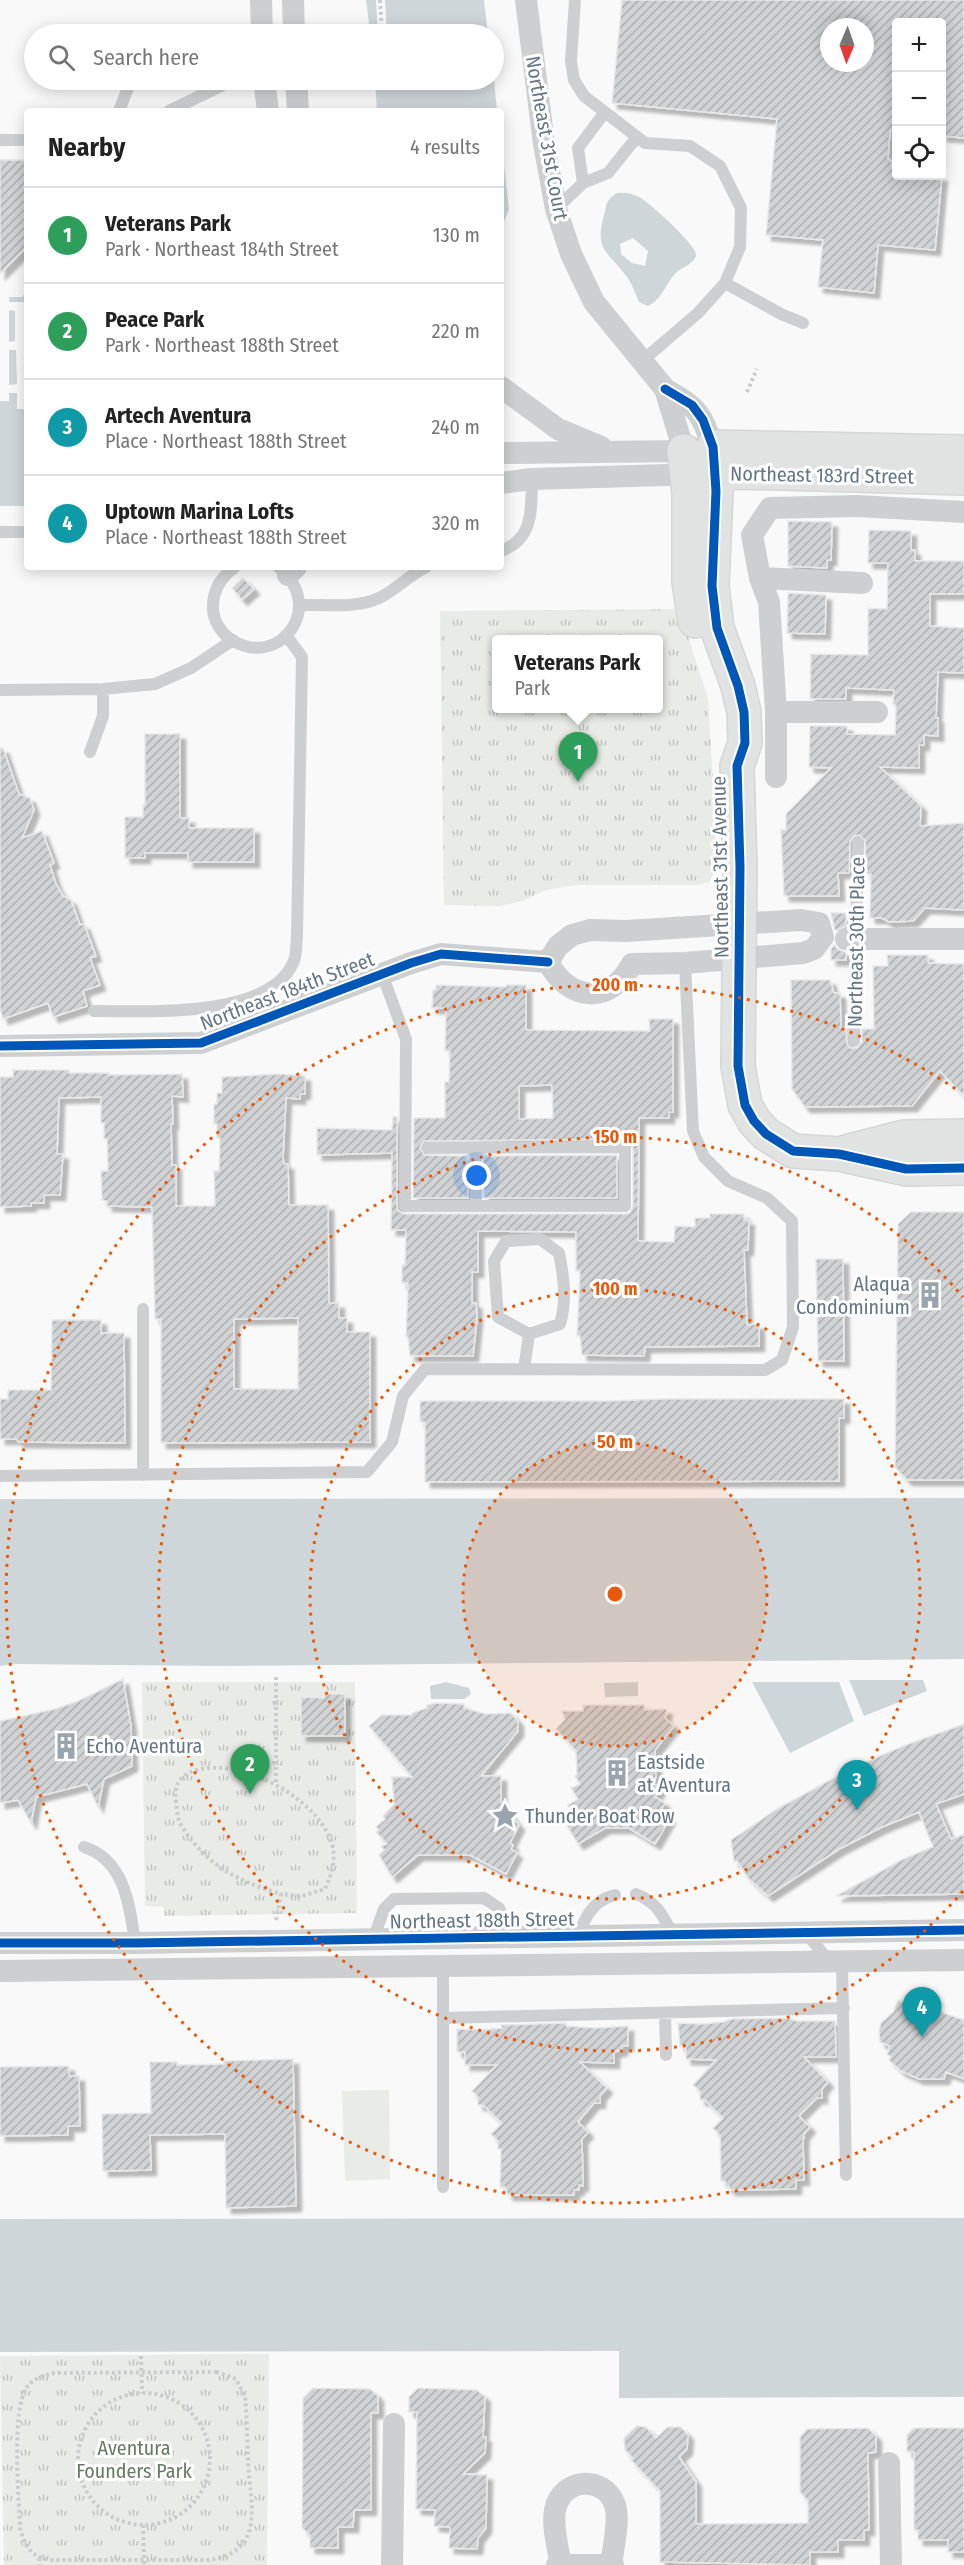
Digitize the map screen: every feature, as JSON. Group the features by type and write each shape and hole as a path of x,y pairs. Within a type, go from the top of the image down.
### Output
{"street":[{"path":"261,0 262,24"},
{"path":"293,0 294,24"},
{"name":"Northeast 31st Court","path":"526,0 544,144 556,209 572,254 594,302 665,389 700,462"},
{"path":"265,90 268,108"},
{"path":"297,90 298,108"},
{"path":"504,389 558,429 608,450"},
{"name":"Northeast 31st Court","path":"665,389 692,405 703,420 700,462"},
{"name":"Northeast 183rd Street","path":"504,453 608,450 700,462 739,472 964,478"},
{"name":"Northeast 183rd Street","path":"504,483 700,462 964,452"},
{"name":"Northeast 31st Avenue","path":"700,462 717,628 738,686 744,712 745,743 737,766 740,924 738,1066 742,1095 748,1113 766,1134 793,1150 839,1154"},
{"path":"776,777 776,712 769,602 760,578 752,535 770,508 858,506 964,512"},
{"path":"760,578 862,583"},
{"path":"776,712 877,712"},
{"path":"839,939 819,923 811,921 621,931 590,930 572,935 558,946 548,962 556,976 567,987 582,993 598,993 613,988 625,978 632,964 685,963 803,953 839,939 964,939"},
{"name":"Northeast 184th Street","path":"0,1046 201,1044 382,974 441,954 548,962"},
{"path":"839,1154 904,1137 964,1136"},
{"path":"839,1154 906,1169 964,1168"},
{"name":"Northeast 188th Street","path":"0,1971 110,1970 382,1951 448,1956 511,1937 964,1930"},
{"name":"Northeast 188th Street","path":"0,1943 273,1941 448,1956 842,1962 964,1960"},
{"path":"392,2565 394,2424"},
{"path":"889,2463 891,2565"},
{"path":"583,2482 597,2485 608,2492 615,2507 612,2565 560,2565 555,2511 559,2498 569,2488 583,2482"}],"lane":[{"path":"575,0 571,61 574,80 584,96 645,142 690,147 720,166 741,208 741,247 725,283 698,313 642,361"},
{"path":"120,108 127,90"},
{"path":"175,108 212,90"},
{"path":"583,183 578,148 605,112"},
{"path":"556,209 583,183 608,173 637,136"},
{"path":"0,140 24,140"},
{"path":"725,283 781,314 803,323"},
{"path":"504,550 512,547 523,537 530,525 532,479"},
{"path":"0,532 24,532"},
{"path":"226,570 217,585 213,598 213,612 226,636 252,648 267,646 281,640 298,616 296,587 287,570"},
{"path":"299,605 365,602 378,598 419,570"},
{"path":"94,1011 159,1011 197,1009 228,1004 270,987 287,975 295,961 302,657 286,635"},
{"path":"0,690 103,689 155,684 191,668 233,640"},
{"path":"90,752 104,716 103,689"},
{"name":"Northeast 30th Place","path":"854,1041 839,939 858,843"},
{"path":"0,1476 367,1472 392,1442 403,1396 425,1369 765,1370 782,1360 794,1327 792,1221 767,1198 728,1181 704,1157 693,1131 685,963"},
{"path":"382,974 406,1040 405,1206 625,1206 625,1147 428,1148"},
{"path":"475,1148 476,1206"},
{"path":"540,1239 559,1253 566,1305 560,1324 529,1334 498,1317 494,1261 506,1240 540,1239"},
{"path":"143,1309 143,1475"},
{"path":"524,1370 529,1334"},
{"path":"84,1847 94,1850 118,1873 130,1908 132,1943 116,1954 110,1970"},
{"path":"636,1894 649,1899 660,1910 673,1935"},
{"path":"579,1936 591,1909 603,1897 615,1895"},
{"path":"382,1951 384,1909 394,1899 484,1898 499,1908 511,1937"},
{"path":"805,1932 825,1956 842,1962 846,2175"},
{"path":"443,2187 443,2018 448,1956"},
{"path":"443,2018 844,2008"},
{"path":"665,2013 666,2055"}],"path":[{"path":"380,0 381,24"},
{"path":"747,392 757,369"},
{"path":"276,1677 276,1785"},
{"path":"230,1767 258,1776 299,1801 320,1822 332,1842 333,1871 325,1889 302,1896 281,1894 248,1885 220,1869 194,1844 179,1822 174,1789 182,1776 199,1769 230,1767"},
{"path":"273,1941 281,1894"},
{"path":"141,2356 142,2393"},
{"path":"216,2372 236,2379 245,2396 252,2504 251,2523 243,2544 225,2558 144,2563 51,2560 39,2558 30,2553 24,2543 20,2528 18,2430 21,2399 26,2388 34,2380 55,2373 141,2373 216,2372"},
{"path":"142,2393 170,2397 189,2410 203,2427 211,2448 210,2471 203,2492 188,2510 170,2521 143,2526 128,2524 108,2516 92,2502 81,2483 77,2462 80,2441 89,2422 105,2405 125,2395 142,2393"},
{"path":"143,2526 144,2563"},
{"path":"39,2558 40,2565"}],"green space":[{"path":"679,609 708,698 718,867 709,882 698,885 575,885 546,890 523,901 499,906 444,905 440,611"},
{"path":"142,1682 355,1682 357,1913 164,1916 164,1907 145,1906"},
{"path":"389,2090 390,2179 345,2181 342,2091"},
{"name":"Aventura Founders Park","path":"269,2354 267,2565 4,2565 0,2356"}],"shaded area":[{"path":"366,0 484,0 487,24 368,24"},
{"path":"376,90 495,90 497,108 377,108"},
{"path":"504,166 509,209 504,222"},
{"path":"617,193 628,193 644,201 662,215 695,251 695,259 675,274 660,296 648,306 639,302 629,280 607,254 601,242 606,205 608,200","holes":["633,238 648,251 645,266 632,263 621,254 620,244"]},
{"path":"24,295 24,506 0,506 0,401 9,401 9,297 22,297"},
{"path":"964,1498 964,1659 217,1666 15,1664 0,1666 0,1499"},
{"path":"849,1680 923,1680 927,1691 864,1716"},
{"path":"446,1682 469,1688 471,1694 464,1699 431,1699 430,1686"},
{"path":"638,1682 638,1696 605,1697 604,1683"},
{"path":"752,1682 839,1682 854,1721 790,1753"},
{"path":"964,2218 964,2397 619,2398 619,2351 0,2352 0,2219"}],"pier":[{"path":"376,0 385,0 386,24 377,24"},
{"path":"8,302 24,302 24,409 17,409 17,393 9,393 9,385 17,384 16,350 8,350 8,342 15,341 15,311 9,310"}],"building":[{"path":"622,0 964,0 964,138 946,136 946,18 892,18 892,131 890,131 888,158 892,162 892,180 942,180 935,250 878,245 874,293 818,287 823,240 766,235 777,119 612,103"},
{"path":"0,160 24,160 24,250 0,274"},
{"path":"788,521 832,522 831,560 827,560 827,568 788,566"},
{"path":"869,530 911,531 911,550 915,550 915,561 964,561 964,594 930,594 930,626 964,628 964,673 938,672 936,718 938,718 938,736 924,735 924,745 919,745 919,768 880,767 921,806 920,826 964,823 964,910 925,908 913,921 889,922 882,918 870,918 871,874 866,874 865,840 859,835 854,836 850,842 849,873 838,873 839,896 784,896 781,830 786,830 786,814 831,768 809,767 810,726 847,726 847,734 895,735 894,690 846,688 846,699 810,699 811,654 868,655 868,608 887,609 888,563 868,563"},
{"path":"243,578 254,589 242,600 232,588"},
{"path":"788,593 826,595 825,634 787,633"},
{"path":"145,734 180,734 180,818 189,818 189,828 254,828 254,862 188,862 188,853 145,853 145,858 125,858 125,817 143,817 143,805 145,805"},
{"path":"0,748 3,748 19,794 30,798 34,810 22,838 42,831 54,863 50,865 56,884 63,896 71,900 80,925 84,924 96,956 90,958 100,985 83,991 87,1006 53,1017 48,1003 3,1019 0,1009"},
{"path":"831,913 846,913 846,926 835,931"},
{"path":"834,945 846,952 846,960 831,960 831,949"},
{"path":"887,955 928,955 928,963 964,964 964,1096 940,1071 912,1106 805,1107 792,1089 791,980 830,980 834,993 840,993 841,1028 846,1028 847,1044 850,1048 857,1048 862,1042 862,1029 874,1029 873,966 888,966"},
{"path":"436,985 506,987 507,985 526,985 526,1030 650,1031 649,1019 673,1019 673,1112 669,1112 669,1118 639,1118 638,1241 674,1242 675,1226 695,1227 695,1218 710,1218 710,1214 744,1214 744,1220 749,1220 748,1250 744,1250 747,1325 759,1324 759,1346 645,1347 644,1356 582,1355 580,1336 577,1336 580,1271 576,1271 576,1232 478,1231 478,1272 472,1272 472,1303 476,1303 477,1318 473,1356 410,1356 408,1337 406,1337 408,1283 402,1283 406,1230 391,1230 392,1153 317,1155 317,1128 392,1130 393,1117 397,1117 397,1206 398,1211 404,1214 625,1214 630,1213 633,1206 633,1147 632,1142 625,1139 424,1141 420,1147 424,1155 467,1156 468,1198 413,1198 414,1118 445,1118 445,1082 449,1082 450,1051 445,1051 446,1008 432,1008 433,990 436,990","holes":["552,1085 553,1118 519,1119 519,1086"]},
{"path":"13,1070 69,1070 69,1073 109,1073 109,1075 182,1074 183,1097 172,1096 172,1165 176,1165 176,1206 215,1206 214,1171 219,1171 220,1138 217,1138 217,1124 214,1124 214,1104 217,1104 217,1093 222,1093 222,1077 279,1074 305,1076 305,1094 300,1094 300,1099 286,1098 283,1158 284,1164 288,1164 289,1205 328,1205 329,1303 339,1303 339,1318 347,1318 347,1332 370,1332 370,1442 161,1443 161,1319 155,1319 152,1207 107,1206 107,1201 102,1200 101,1171 108,1171 107,1139 104,1139 104,1123 101,1123 101,1097 59,1098 57,1154 63,1154 60,1195 44,1195 44,1203 31,1203 31,1206 0,1207 0,1077 13,1077","holes":["298,1318 298,1389 234,1389 234,1319"]},
{"path":"617,1155 617,1198 484,1198 483,1156"},
{"name":"Alaqua Condominium","path":"911,1212 964,1212 964,1480 907,1480 895,1467 898,1224"},
{"path":"816,1259 843,1259 844,1361 818,1361"},
{"path":"52,1320 101,1320 101,1333 124,1333 125,1443 18,1442 17,1439 0,1439 0,1399 8,1399 8,1390 51,1390"},
{"path":"844,1399 844,1418 839,1418 839,1481 425,1482 425,1422 420,1422 420,1401"},
{"name":"Echo Aventura","path":"123,1679 131,1726 132,1766 104,1779 98,1807 87,1784 36,1797 31,1823 18,1800 0,1803 0,1721 55,1709 78,1701"},
{"path":"324,1694 345,1694 345,1736 301,1736 301,1697 324,1698"},
{"path":"464,1704 464,1708 486,1714 511,1713 518,1721 518,1731 481,1776 501,1776 501,1802 519,1825 510,1843 513,1845 511,1849 517,1853 506,1874 470,1855 418,1855 392,1877 379,1855 384,1850 381,1846 387,1844 376,1832 379,1830 376,1827 385,1819 383,1816 394,1804 392,1777 412,1777 369,1726 382,1715 412,1715 412,1713 427,1708 427,1705"},
{"name":"Eastside at Aventura","path":"583,1705 644,1705 645,1710 667,1709 665,1718 674,1726 655,1750 656,1777 653,1783 660,1789 655,1797 665,1803 660,1811 670,1818 655,1844 629,1828 605,1828 578,1844 563,1819 573,1813 568,1805 578,1799 571,1788 580,1784 575,1776 577,1774 576,1751 556,1729 565,1719 562,1711 583,1711"},
{"path":"964,1724 964,1794 936,1804 951,1839 964,1834 964,1894 836,1896 903,1859 933,1847 919,1812 882,1827 839,1849 768,1896 748,1878 737,1861 734,1862 731,1840 777,1809 852,1768 903,1746"},
{"path":"898,2000 908,2004 909,2001 964,2020 964,2079 946,2072 944,2079 919,2079 901,2071 889,2060 891,2057 887,2054 890,2046 880,2042 879,2031 881,2023 893,2012"},
{"path":"788,2018 796,2021 835,2021 836,2057 804,2057 828,2082 822,2089 822,2098 817,2098 799,2116 810,2127 804,2134 803,2142 804,2180 796,2180 796,2189 730,2190 729,2186 726,2187 725,2181 721,2181 720,2135 713,2128 723,2118 705,2100 700,2100 700,2091 693,2085 716,2060 686,2059 686,2046 680,2046 678,2023 702,2024 731,2019"},
{"path":"566,2023 566,2026 596,2028 628,2026 628,2046 622,2046 622,2050 614,2052 614,2063 580,2062 607,2088 600,2096 600,2103 594,2103 578,2122 588,2132 582,2139 583,2186 579,2185 579,2190 574,2190 574,2195 508,2195 505,2187 500,2187 501,2149 498,2149 498,2141 491,2134 502,2123 483,2105 478,2105 478,2097 472,2091 497,2065 465,2065 465,2052 457,2052 457,2029 481,2030 502,2028 501,2025"},
{"path":"293,2059 296,2206 226,2208 225,2134 150,2135 151,2170 103,2171 102,2114 151,2113 150,2062 177,2062 177,2065"},
{"path":"69,2066 69,2076 79,2076 80,2126 68,2126 68,2135 0,2136 0,2067"},
{"path":"313,2388 370,2389 378,2396 378,2413 371,2413 371,2510 354,2510 353,2527 338,2527 338,2548 310,2548 310,2535 302,2528 303,2398"},
{"path":"418,2388 477,2390 485,2397 483,2437 486,2437 485,2453 463,2474 487,2475 486,2528 478,2538 477,2549 449,2548 450,2527 434,2526 435,2510 416,2509 417,2412 409,2412 409,2397"},
{"path":"637,2426 646,2427 656,2438 668,2427 681,2427 688,2435 687,2449 679,2457 696,2482 696,2524 808,2523 808,2501 800,2492 800,2437 807,2429 868,2428 876,2436 876,2452 868,2453 869,2530 864,2530 864,2540 838,2540 838,2552 810,2552 810,2565 660,2562 660,2491 631,2460 633,2458 625,2450 624,2438"},
{"path":"914,2428 964,2428 964,2552 948,2552 948,2540 918,2540 918,2530 914,2530 914,2452 907,2452 907,2435"}],"cycle path":[{"path":"665,389 692,405 703,420 713,447 716,491 712,586 717,628 738,686 744,712 745,743 737,766 740,868 738,1066 745,1105 754,1121 766,1134 793,1151 839,1154 906,1169 964,1168"},
{"path":"0,1046 201,1043 411,963 441,954 548,962"},
{"path":"0,1943 135,1943 964,1930"}],"place":[{"name":"Veterans Park","path":"578,782"},
{"name":"Alaqua Condominium","path":"930,1295"},
{"name":"Echo Aventura","path":"66,1746"},
{"name":"Eastside at Aventura","path":"617,1773"},
{"name":"Peace Park","path":"250,1794"},
{"name":"Artech Aventura","path":"857,1810"},
{"name":"Thunder Boat Row","path":"505,1816"},
{"name":"Uptown Marina Lofts","path":"922,2037"}]}
